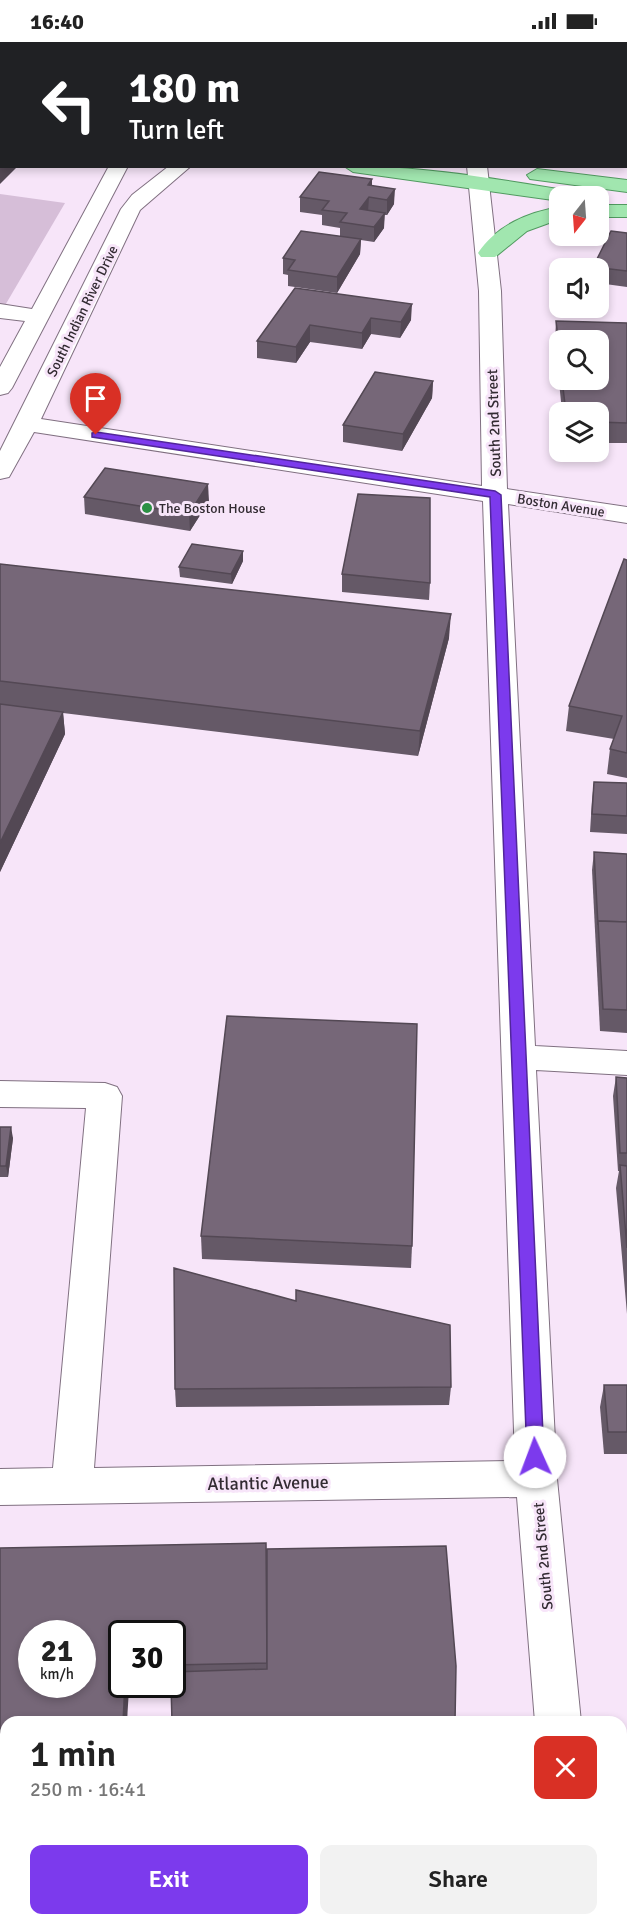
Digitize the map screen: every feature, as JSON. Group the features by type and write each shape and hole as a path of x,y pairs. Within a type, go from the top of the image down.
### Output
{"main road":[{"path":"414,168 477,170 627,186"},
{"path":"477,170 549,191"},
{"path":"609,206 627,210"},
{"path":"609,211 627,210"},
{"path":"488,253 508,232 540,215 549,214"}],"street":[{"path":"0,388 118,168"},
{"name":"South Indian River Drive","path":"0,472 27,424 131,209 139,199 179,168"},
{"name":"South 2nd Street","path":"477,170 488,253 495,495 536,1479 557,1716"},
{"path":"0,311 39,316"},
{"name":"Boston Avenue","path":"27,424 627,515"},
{"path":"520,1057 627,1063"},
{"path":"0,1094 105,1096 72,1486"},
{"name":"Atlantic Avenue","path":"0,1487 536,1479"}],"shaded area":[{"path":"0,194 65,203 0,314"}],"building":[{"path":"319,172 372,179 368,185 395,189 387,200 369,197 360,209 385,213 374,227 340,222 347,213 322,210 329,201 300,197"},
{"path":"301,231 361,239 337,277 288,270 295,260 283,258"},
{"path":"611,231 627,233 627,271 609,269 609,258 598,258 604,246 609,246"},
{"path":"295,288 412,304 401,322 371,318 362,333 310,325 296,347 257,341"},
{"path":"556,321 627,323 627,423 609,422 609,402 565,402 563,390 609,390 609,330 557,330"},
{"path":"375,372 433,381 403,434 343,425"},
{"path":"105,468 208,484 189,514 84,497"},
{"path":"358,494 430,498 430,583 342,574"},
{"path":"192,544 243,551 231,574 179,567"},
{"path":"624,559 627,560 627,753 610,749 622,716 569,706"},
{"path":"0,564 451,614 420,731 0,681"},
{"path":"0,704 63,712 0,843"},
{"path":"594,782 627,783 627,816 592,814"},
{"path":"594,852 627,854 627,922 598,921 598,925"},
{"path":"598,921 627,922 627,1010 603,1009"},
{"path":"227,1016 417,1024 412,1246 201,1236"},
{"path":"616,1077 627,1078 627,1153 620,1153"},
{"path":"0,1127 11,1127 6,1166 0,1166"},
{"path":"620,1165 627,1166 627,1248"},
{"path":"174,1268 296,1301 296,1290 450,1325 451,1387 175,1389"},
{"path":"604,1385 627,1385 627,1432 608,1432"},
{"path":"266,1543 267,1663 186,1665 186,1620 108,1620 108,1698 124,1698 123,1716 0,1716 0,1548"},
{"path":"446,1546 456,1666 455,1716 172,1716 171,1698 186,1698 186,1672 267,1669 267,1549"}],"place":[{"name":"The Boston House","path":"147,508"}],"route":[{"path":"96,435 495,495 535,1457"}]}
